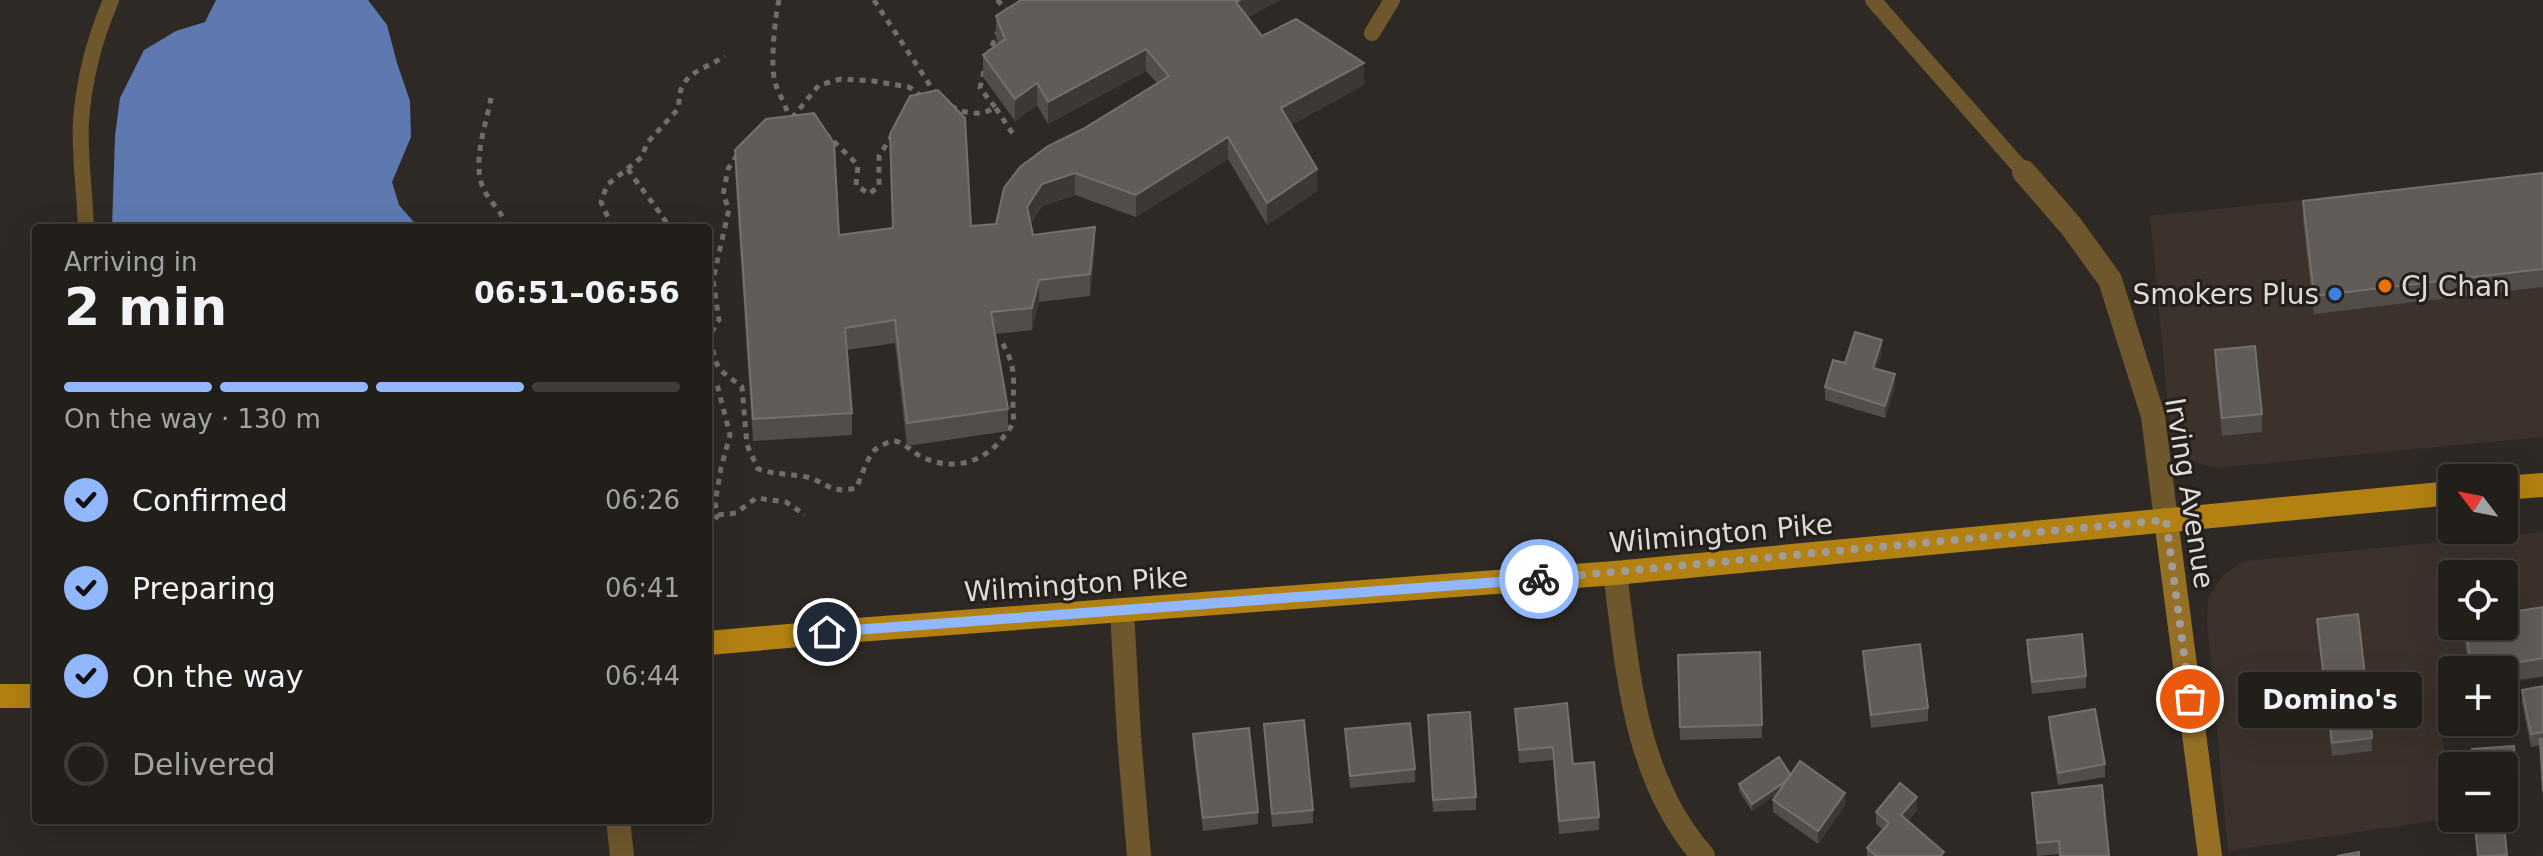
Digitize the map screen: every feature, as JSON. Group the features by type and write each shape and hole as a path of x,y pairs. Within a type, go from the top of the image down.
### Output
{"main road":[{"path":"2518,487 2543,485"},
{"name":"Wilmington Pike","path":"712,643 1615,573 2438,494"},
{"path":"0,696 32,696"}],"street":[{"name":"Irving Avenue","path":"2024,172 2071,226 2110,280 2153,416 2210,856"},
{"path":"1615,573 1633,709 1651,768 1674,815 1703,856"},
{"path":"1122,611 1139,856"},
{"path":"618,824 622,856"}],"lane":[{"path":"86,224 81,125 86,75 97,33 111,0"},
{"path":"1372,33 1392,0"},
{"path":"1873,0 2024,172"}],"path":[{"path":"779,0 775,14 773,79 789,113 792,133"},
{"path":"874,0 940,100 965,114 989,111 995,107"},
{"path":"997,0 1008,11 1005,18"},
{"path":"1001,26 988,52 980,88 1013,134"},
{"path":"610,224 601,202 607,185 642,157 653,136 679,108 678,91 689,76 725,56"},
{"path":"790,121 819,85 841,79 909,87 930,103 940,100"},
{"path":"491,98 478,164 483,189 505,224"},
{"path":"790,121 804,123"},
{"path":"817,125 858,165 856,185 869,194 879,186 879,156 895,129"},
{"path":"712,332 719,320 713,280 729,209 723,195 728,169 742,146"},
{"path":"628,169 668,224"},
{"path":"712,310 717,309"},
{"path":"712,345 720,370 742,387 747,445 758,469 778,475 815,479 832,490 856,488 870,455 878,447 893,441 940,464 964,465 1005,438 1014,421 1011,406 1014,384 1012,364 1001,340"},
{"path":"712,381 717,384 730,435 715,503 718,515 712,524"},
{"path":"718,515 736,513 756,498 786,502 805,515"}],"shaded area":[{"path":"2543,175 2543,437 2217,468 2188,460 2171,437 2150,216"},
{"path":"2543,532 2543,677 2518,681 2518,656 2438,656 2438,736 2442,736 2444,752 2438,752 2438,820 2228,851 2207,623 2208,598 2223,575 2244,561 2438,542 2518,544 2518,534"}],"water":[{"path":"216,0 368,0 387,25 410,101 411,137 392,182 399,205 416,224 112,224 115,136 120,98 144,50 176,31 205,22"}],"building":[{"path":"1021,0 1240,0 1236,2 1262,36 1296,19 1364,63 1281,108 1317,169 1267,203 1228,137 1136,195 1075,173 1042,184 1027,207 1033,235 1095,227 1090,274 1039,280 1032,308 991,312 1008,409 907,423 895,320 845,328 852,413 753,419 735,150 766,119 814,113 834,143 839,235 893,228 890,134 910,96 938,90 965,118 971,226 996,224 1004,188 1020,167 1048,146 1083,129 1169,76 1146,49 1048,102 1037,83 1015,99 983,55 1005,39 996,16"},
{"path":"2543,173 2543,269 2314,296 2303,201"},
{"path":"1855,332 1882,340 1873,368 1895,374 1885,406 1825,387 1833,360 1845,363"},
{"path":"2255,346 2262,414 2222,418 2215,350"},
{"path":"2543,607 2543,658 2518,662 2518,656 2470,656 2467,640 2518,640 2518,611"},
{"path":"2358,614 2372,738 2332,743 2317,619"},
{"path":"2082,634 2086,676 2032,682 2027,640"},
{"path":"1920,644 1928,708 1871,715 1863,651"},
{"path":"1760,652 1762,725 1680,727 1678,655"},
{"path":"2543,686 2543,732 2531,734 2522,690"},
{"path":"1567,703 1573,764 1594,762 1599,817 1559,821 1553,747 1519,750 1515,709"},
{"path":"2095,709 2105,764 2058,773 2049,717"},
{"path":"1470,712 1476,797 1433,800 1428,715"},
{"path":"1304,720 1313,810 1272,814 1264,724"},
{"path":"1410,723 1415,769 1350,776 1345,729"},
{"path":"1249,728 1258,812 1203,818 1193,734"},
{"path":"2540,739 2543,739 2543,791"},
{"path":"2514,746 2514,752 2472,752 2472,749"},
{"path":"1779,757 1790,774 1785,782 1752,804 1739,784"},
{"path":"1800,761 1845,793 1818,831 1773,800"},
{"path":"1900,783 1917,797 1901,815 1944,852 1940,856 1876,856 1867,848 1889,823 1876,812"},
{"path":"2102,785 2109,856 2060,856 2059,841 2037,843 2032,793"},
{"path":"2476,832 2505,832 2507,855 2478,856"},
{"path":"2359,852 2359,856 2337,856"}],"way so far":[{"path":"1539,579 2166,520 2190,699"}],"place":[{"name":"CJ Chan","path":"2385,286"},
{"name":"Smokers Plus","path":"2335,294"},
{"name":"Domino's","path":"2190,699"}],"route":[{"path":"827,632 1539,579"}]}
